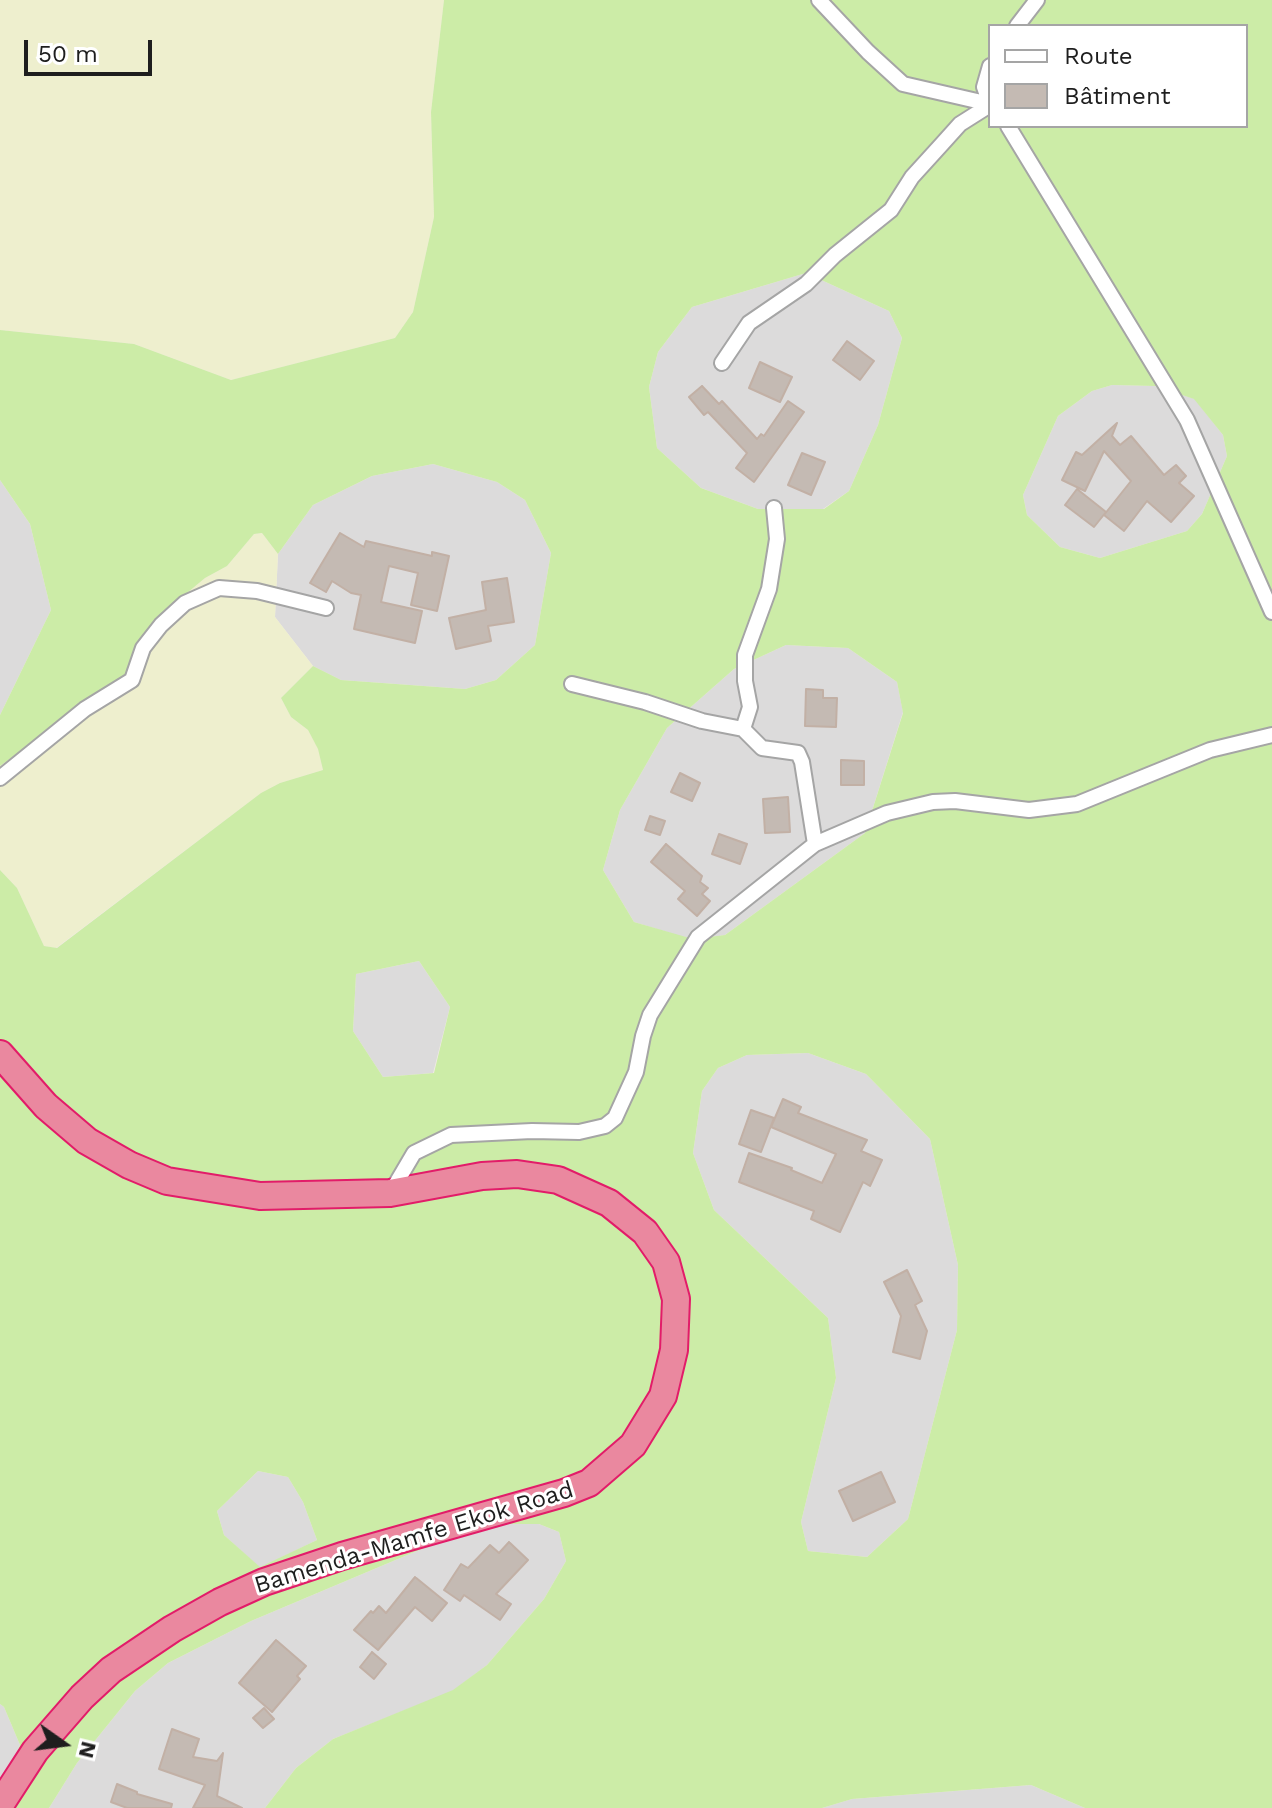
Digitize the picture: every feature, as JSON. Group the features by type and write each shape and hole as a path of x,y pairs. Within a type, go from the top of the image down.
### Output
{"highway":[{"name":"Bamenda-Mamfe Ekok Road","path":"0,1054 46,1106 87,1141 129,1165 167,1181 260,1196 390,1193 482,1176 517,1174 558,1180 609,1203 645,1232 666,1262 676,1299 674,1350 663,1396 633,1445 589,1483 342,1556 264,1582 220,1602 172,1629 111,1670 82,1697 35,1751 0,1805"}],"street":[{"path":"819,0 903,84 988,104"},
{"path":"1019,24 1037,0"},
{"path":"988,73 984,87 988,98"},
{"path":"722,363 749,323 806,284 891,210 912,177 960,124 988,105"},
{"path":"1009,128 1187,420 1272,612"},
{"path":"743,729 750,707 745,681 745,655 769,589 777,539 774,508"},
{"path":"0,778 85,709 132,680 143,648 161,625 185,603 219,588 257,591 326,608"},
{"path":"572,684 645,702 702,721 743,729 762,748 798,753 815,844"},
{"path":"390,1193 414,1153 451,1135 579,1132 605,1126 615,1118 636,1072 650,1015 698,937 815,844 887,813 933,802 955,801 1029,810 1077,804 1210,750 1272,735"}],"shaded area":[{"path":"806,273 889,311 902,338 878,425 849,491 823,509 758,509 701,488 657,448 649,387 658,352 692,307"},
{"path":"1112,385 1155,386 1195,399 1223,435 1227,456 1202,514 1187,531 1100,558 1060,547 1027,515 1023,495 1058,416 1092,391"},
{"path":"433,464 497,482 525,500 551,553 535,645 496,680 465,689 341,680 313,666 275,617 278,554 313,505 372,476"},
{"path":"0,480 30,524 51,610 0,715"},
{"path":"786,645 848,648 897,682 903,712 865,833 725,935 693,940 634,922 603,870 620,810 667,728 734,669"},
{"path":"419,961 450,1007 433,1073 383,1077 353,1031 356,974"},
{"path":"808,1053 866,1074 930,1139 958,1265 957,1330 908,1519 867,1557 808,1551 801,1522 836,1378 828,1318 714,1210 693,1153 702,1091 718,1068 747,1055"},
{"path":"258,1471 288,1477 303,1502 317,1540 260,1568 224,1535 217,1511"},
{"path":"494,1524 539,1524 559,1532 566,1561 544,1599 487,1665 453,1691 333,1739 296,1768 265,1808 49,1808 77,1763 135,1691 168,1663 251,1621 450,1537"},
{"path":"0,1704 20,1745 0,1787"},
{"path":"1031,1785 1085,1808 822,1808 852,1799"}],"green space":[{"path":"0,0 444,0 431,112 434,217 413,312 395,338 231,380 134,344 0,330"},
{"path":"444,0 1272,0 1272,1808 1085,1808 1031,1785 852,1799 822,1808 265,1808 296,1768 333,1739 453,1690 487,1665 544,1599 566,1561 559,1532 539,1524 494,1524 450,1537 251,1621 168,1663 135,1691 77,1763 49,1808 0,1808 4,1784 20,1745 0,1704 0,870 17,888 44,946 57,948 261,793 280,783 323,770 318,749 308,730 291,717 281,698 313,666 341,680 465,689 496,680 535,645 551,553 525,500 497,482 433,464 372,476 313,505 278,554 262,533 254,534 227,566 205,578 181,598 129,672 0,766 0,715 51,610 30,524 0,480 0,330 134,344 231,380 395,338 413,312 434,217 431,112","holes":["806,273 889,311 902,338 878,425 849,491 824,509 758,509 701,488 657,448 649,387 658,352 692,307","1112,385 1155,386 1194,399 1223,435 1227,456 1202,514 1187,531 1100,558 1060,547 1027,515 1023,495 1058,416 1092,391","786,645 848,648 897,682 903,713 865,833 725,935 693,939 634,922 603,870 620,810 667,728 734,669","419,961 450,1007 434,1073 383,1077 353,1031 356,974","808,1053 866,1074 930,1139 958,1265 957,1330 908,1519 867,1557 808,1551 801,1522 836,1378 828,1318 714,1210 693,1153 702,1091 718,1068 747,1055","258,1471 288,1477 303,1502 317,1540 260,1567 224,1535 217,1511"]},
{"path":"262,533 278,554 275,617 313,666 281,698 291,717 308,730 318,748 323,770 280,783 261,793 56,948 44,946 17,888 0,870 0,766 129,672 181,598 205,578 227,566 254,534"}],"building":[{"path":"847,341 874,361 860,380 833,360"},
{"path":"760,362 792,377 780,402 749,388"},
{"path":"702,386 719,404 722,401 757,439 761,434 764,436 788,401 804,412 754,482 736,468 747,453 708,412 704,415 689,397"},
{"path":"1117,423 1112,436 1120,445 1131,436 1164,475 1176,465 1186,476 1179,483 1194,496 1171,522 1147,501 1124,531 1104,515 1131,481 1104,451 1085,491 1062,480 1076,452 1082,455"},
{"path":"802,453 825,462 811,495 788,485"},
{"path":"1077,489 1106,512 1094,527 1065,505"},
{"path":"340,533 364,547 366,541 432,556 432,552 449,556 437,611 411,605 418,573 389,566 381,602 422,611 415,643 354,629 361,595 351,593 332,581 326,592 310,583"},
{"path":"507,578 514,622 488,626 491,641 456,649 449,618 486,610 482,582"},
{"path":"806,689 823,690 823,698 837,698 836,727 805,726"},
{"path":"841,760 864,761 864,785 841,785"},
{"path":"680,773 700,783 692,801 671,792"},
{"path":"788,797 790,832 765,833 763,799"},
{"path":"650,816 665,821 660,835 645,830"},
{"path":"719,834 747,844 740,864 712,854"},
{"path":"666,844 702,876 700,882 708,888 702,894 710,901 697,916 678,899 685,891 651,862"},
{"path":"783,1099 801,1107 798,1113 867,1140 861,1151 882,1160 870,1186 863,1182 840,1232 811,1219 814,1211 739,1182 749,1153 792,1168 822,1183 836,1154 771,1127"},
{"path":"751,1110 774,1118 761,1152 739,1144"},
{"path":"907,1270 922,1301 915,1305 927,1331 920,1359 893,1352 901,1316 884,1282"},
{"path":"881,1472 895,1502 853,1521 839,1491"},
{"path":"509,1542 528,1560 496,1594 511,1604 500,1620 464,1595 460,1601 444,1590 461,1564 468,1568 490,1545 499,1553"},
{"path":"415,1577 447,1603 432,1621 415,1607 378,1650 354,1630 379,1606 386,1613"},
{"path":"276,1640 306,1666 297,1676 300,1679 272,1712 239,1683"},
{"path":"372,1652 386,1664 374,1679 360,1667"},
{"path":"264,1708 274,1719 263,1728 253,1718"},
{"path":"172,1729 199,1739 193,1757 217,1761 223,1753 217,1796 242,1808 193,1808 205,1785 159,1769"},
{"path":"117,1784 137,1794 172,1804 171,1808 127,1808 111,1802"}]}
